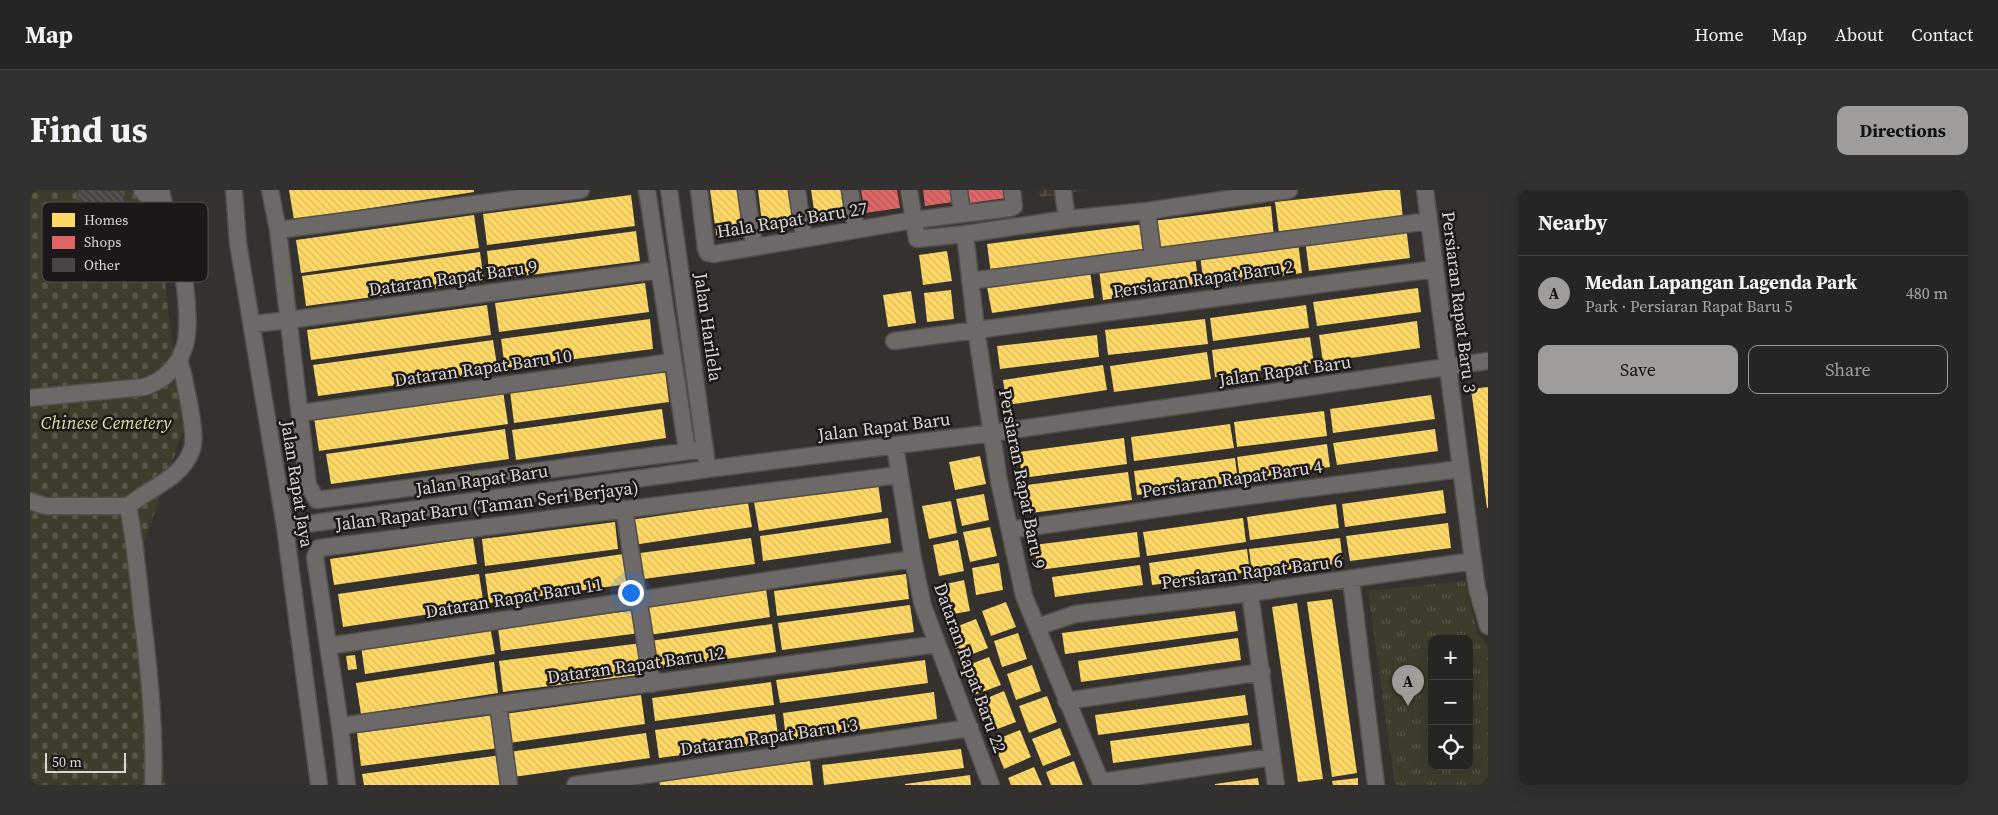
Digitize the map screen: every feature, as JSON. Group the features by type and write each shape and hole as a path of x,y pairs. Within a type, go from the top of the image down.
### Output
{"street":[{"path":"142,190 153,202"},
{"name":"Jalan Rapat Jaya","path":"234,190 238,242 285,528 319,785"},
{"name":"Jalan Rapat Jaya","path":"270,190 278,230 308,485"},
{"path":"278,230 581,190"},
{"path":"647,190 687,450"},
{"name":"Jalan Harilela","path":"669,190 708,469"},
{"name":"Hala Rapat Baru 27","path":"699,190 708,253 714,254 856,229 1010,208 1014,206 1012,190"},
{"path":"746,190 754,246"},
{"path":"797,190 804,238"},
{"path":"850,190 856,229"},
{"path":"909,190 917,239 1067,219 1147,211 1289,190"},
{"path":"959,190 962,214"},
{"path":"1063,190 1067,219"},
{"name":"Persiaran Rapat Baru 3","path":"1425,190 1477,589 1488,626"},
{"path":"1147,211 1153,257"},
{"path":"970,281 1429,221"},
{"name":"Persiaran Rapat Baru 9","path":"965,234 976,329 999,482 1024,596 1101,784"},
{"name":"Persiaran Rapat Baru 2","path":"894,341 1434,269"},
{"name":"Dataran Rapat Baru 9","path":"252,324 659,270"},
{"path":"30,398 144,387 156,383 170,373 186,345 186,300 183,282"},
{"path":"30,501 45,506 128,506 174,476 184,466 192,449 193,436 179,360"},
{"name":"Jalan Rapat Baru","path":"285,528 708,469 992,433 1488,361"},
{"name":"Dataran Rapat Baru 10","path":"300,413 672,362"},
{"name":"Dataran Rapat Baru 22","path":"895,446 912,559 923,606 992,785"},
{"name":"Jalan Rapat Baru","path":"308,485 317,500 705,449"},
{"name":"Persiaran Rapat Baru 4","path":"1010,530 1242,497 1460,469"},
{"name":"Jalan Rapat Baru (Taman Seri Berjaya)","path":"346,785 340,726 315,557 319,548 899,475"},
{"path":"128,506 152,700 153,785"},
{"path":"624,509 652,684"},
{"name":"Dataran Rapat Baru 11","path":"328,646 912,559"},
{"name":"Persiaran Rapat Baru 6","path":"1037,627 1075,614 1250,593 1473,561"},
{"path":"1351,579 1376,785"},
{"path":"1250,593 1276,785"},
{"name":"Dataran Rapat Baru 12","path":"340,726 937,644"},
{"path":"1066,701 1262,672"},
{"path":"498,704 509,785"},
{"name":"Dataran Rapat Baru 13","path":"575,785 970,728"},
{"path":"1101,784 1272,757"}],"shaded area":[{"path":"1039,190 1088,190 1040,197"}],"green space":[{"name":"Chinese Cemetery","path":"30,190 154,190 155,202 42,202 42,282 165,282 183,431 144,543 165,785 30,785"},
{"path":"1465,581 1477,632 1488,646 1488,778 1480,785 1395,785 1368,591"}],"building: Homes":[{"path":"289,190 474,190 474,192 294,220"},
{"path":"710,190 745,190 752,234 717,239"},
{"path":"758,190 792,190 797,227 763,231"},
{"path":"811,190 847,190 850,211 815,216"},
{"path":"1400,190 1403,219 1279,233 1275,202"},
{"path":"631,195 635,226 487,245 483,214"},
{"path":"1271,206 1274,238 1157,253 1153,221"},
{"path":"474,215 479,248 301,273 296,240"},
{"path":"1145,224 1149,254 991,274 987,244"},
{"path":"1406,227 1410,258 1309,271 1305,239"},
{"path":"636,231 640,261 490,280 487,251"},
{"path":"1298,242 1302,273 1204,286 1200,255"},
{"path":"947,251 952,281 923,285 919,255"},
{"path":"480,252 484,282 306,306 302,276"},
{"path":"1195,256 1199,286 1103,300 1099,270"},
{"path":"1090,271 1094,298 992,313 987,287"},
{"path":"645,283 649,312 499,332 495,303"},
{"path":"1418,288 1421,312 1317,326 1313,302"},
{"path":"951,290 954,319 927,322 924,293"},
{"path":"911,291 916,323 888,327 883,295"},
{"path":"487,305 491,335 311,360 307,330"},
{"path":"1306,305 1309,328 1213,341 1210,318"},
{"path":"650,319 653,349 505,368 501,339"},
{"path":"1205,319 1208,344 1108,355 1105,330"},
{"path":"1417,321 1420,348 1323,362 1319,335"},
{"path":"1097,335 1099,357 1000,369 997,346"},
{"path":"1310,337 1314,363 1215,377 1212,350"},
{"path":"493,340 498,371 318,396 313,365"},
{"path":"1207,352 1211,379 1114,392 1110,366"},
{"path":"1103,365 1107,390 1007,405 1003,380"},
{"path":"665,371 669,402 514,423 510,391"},
{"path":"1488,387 1488,508 1487,508 1471,389"},
{"path":"503,391 508,424 319,451 314,418"},
{"path":"1431,395 1435,419 1333,433 1330,409"},
{"path":"662,409 666,438 516,460 512,430"},
{"path":"1324,411 1327,436 1237,447 1234,422"},
{"path":"1230,424 1234,448 1134,461 1131,437"},
{"path":"505,429 509,459 331,484 326,454"},
{"path":"1435,429 1438,451 1337,465 1333,443"},
{"path":"1124,438 1127,464 1022,478 1019,452"},
{"path":"1327,444 1330,467 1240,480 1237,457"},
{"path":"980,456 986,484 955,490 949,462"},
{"path":"1235,458 1238,482 1137,495 1134,471"},
{"path":"1128,472 1132,500 1031,513 1027,485"},
{"path":"878,483 882,512 759,531 754,502"},
{"path":"1443,490 1446,513 1345,527 1342,504"},
{"path":"984,494 989,520 962,526 956,499"},
{"path":"951,501 957,533 929,539 922,506"},
{"path":"748,503 752,527 633,545 630,520"},
{"path":"1336,504 1339,528 1250,540 1247,517"},
{"path":"888,518 891,543 763,561 760,536"},
{"path":"1243,518 1246,542 1147,556 1143,532"},
{"path":"615,522 618,549 485,566 482,539"},
{"path":"1448,523 1451,548 1350,561 1346,536"},
{"path":"990,527 997,556 970,562 963,532"},
{"path":"1137,532 1140,557 1038,570 1034,545"},
{"path":"473,538 477,564 334,585 330,559"},
{"path":"751,538 755,564 636,580 633,554"},
{"path":"1340,538 1343,563 1252,574 1249,549"},
{"path":"958,540 964,571 939,576 933,545"},
{"path":"1247,549 1250,572 1152,585 1149,563"},
{"path":"623,554 628,584 489,603 485,574"},
{"path":"999,563 1003,590 976,595 972,568"},
{"path":"1140,565 1143,585 1055,597 1052,577"},
{"path":"479,574 484,606 343,627 338,594"},
{"path":"906,574 909,599 777,616 774,591"},
{"path":"964,580 970,611 948,615 941,585"},
{"path":"766,589 770,617 649,635 645,607"},
{"path":"1332,599 1357,773 1332,777 1307,602"},
{"path":"1006,602 1016,627 991,636 982,611"},
{"path":"1297,603 1323,779 1298,782 1272,607"},
{"path":"910,605 914,632 782,650 778,623"},
{"path":"637,610 640,633 501,651 498,628"},
{"path":"1235,611 1238,631 1065,654 1062,633"},
{"path":"976,619 988,648 960,659 948,630"},
{"path":"772,624 776,652 654,669 650,641"},
{"path":"490,626 495,654 365,674 361,646"},
{"path":"1018,633 1027,659 1002,667 994,641"},
{"path":"1238,638 1241,660 1081,682 1078,661"},
{"path":"642,643 646,674 503,692 499,661"},
{"path":"355,655 357,669 348,670 346,656"},
{"path":"989,657 1001,685 974,695 963,667"},
{"path":"925,660 928,683 780,703 776,680"},
{"path":"494,662 498,693 361,714 356,683"},
{"path":"1032,665 1041,691 1016,700 1007,674"},
{"path":"771,682 774,705 655,721 652,698"},
{"path":"1004,691 1016,722 992,731 980,701"},
{"path":"934,692 937,719 786,740 783,713"},
{"path":"641,695 645,724 509,743 505,714"},
{"path":"1245,695 1248,715 1098,735 1095,715"},
{"path":"1047,696 1057,722 1029,733 1019,706"},
{"path":"775,714 779,742 659,758 655,730"},
{"path":"495,715 499,748 361,766 357,733"},
{"path":"1249,723 1252,745 1113,763 1110,741"},
{"path":"1060,728 1071,755 1043,766 1032,739"},
{"path":"1020,730 1031,757 1004,769 993,741"},
{"path":"646,733 650,758 513,777 509,752"},
{"path":"961,749 964,768 824,785 822,765"},
{"path":"501,755 504,785 364,785 362,774"},
{"path":"810,761 813,785 660,785 659,781"},
{"path":"1074,761 1083,785 1051,785 1046,772"},
{"path":"1034,767 1042,785 1011,785 1008,778"},
{"path":"970,775 971,785 905,785 905,784"},
{"path":"1258,778 1259,785 1215,785 1215,784"},
{"path":"1358,778 1358,785 1333,785 1332,781"}],"building: Shops":[{"path":"861,190 897,190 900,208 865,213"},
{"path":"923,190 959,190 960,201 925,206"},
{"path":"968,190 1005,190 1006,198 970,203"}],"building: Other":[{"path":"79,190 125,191 123,202 88,202 77,200"}],"place":[{"name":"Medan Lapangan Lagenda Park","path":"1408,706"}]}
